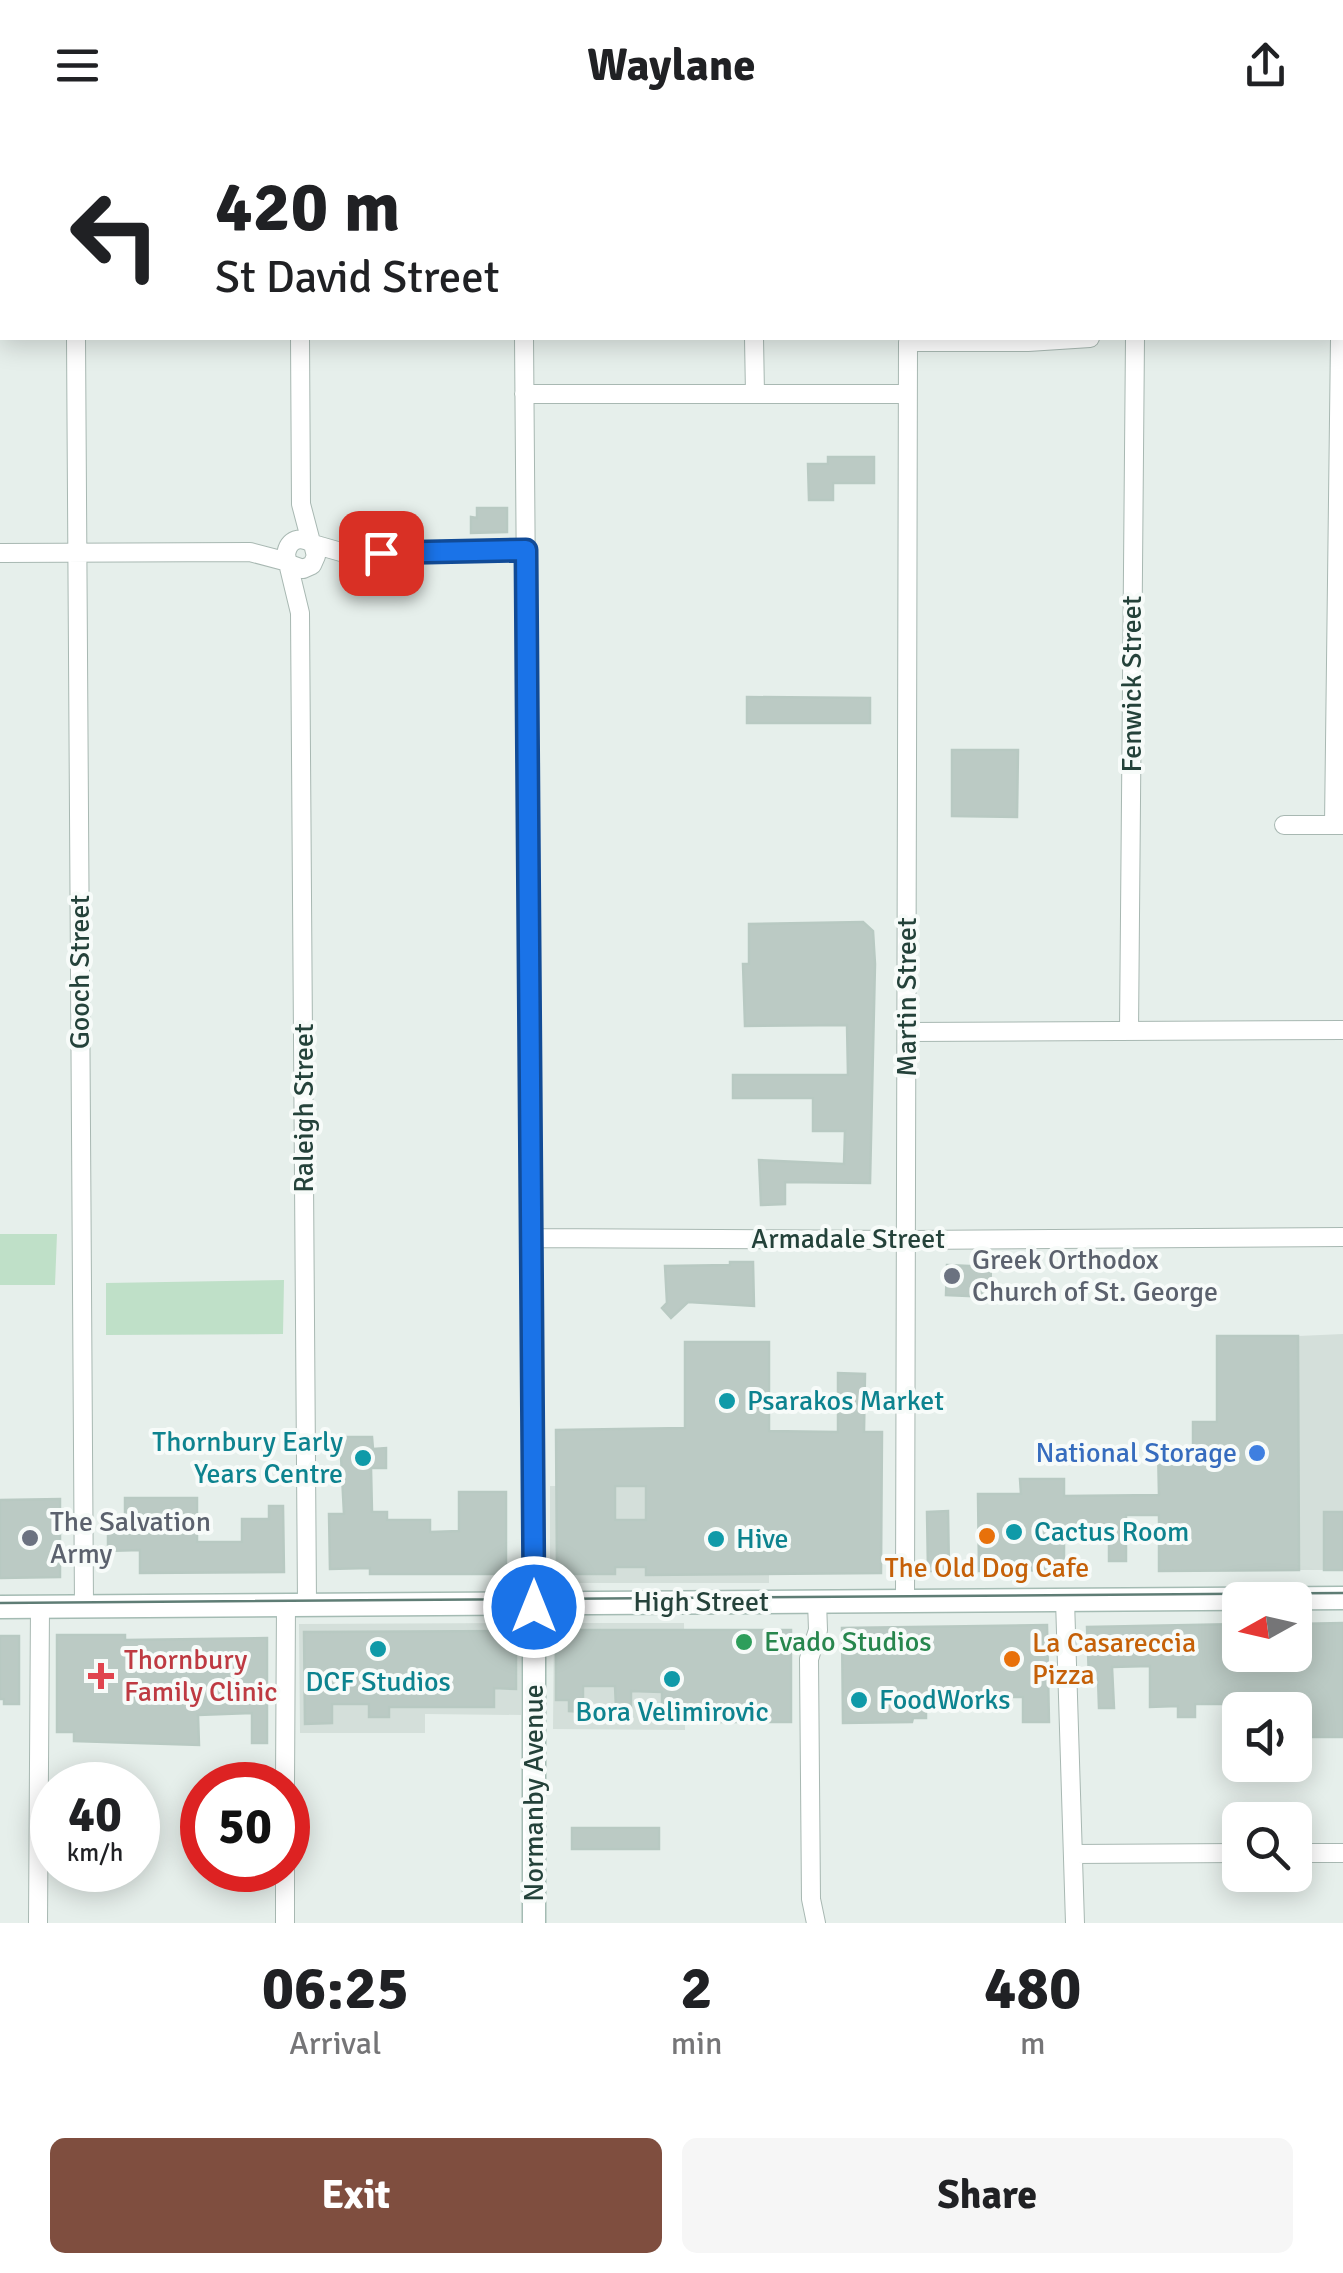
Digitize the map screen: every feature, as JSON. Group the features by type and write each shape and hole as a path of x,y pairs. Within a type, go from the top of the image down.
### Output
{"main road":[{"name":"High Street","path":"0,1607 1343,1598"},
{"name":"Normanby Avenue","path":"534,1602 534,1923"}],"street":[{"name":"Gooch Street","path":"76,340 84,1606"},
{"name":"Raleigh Street","path":"300,340 301,504 312,554 300,613"},
{"path":"524,340 534,1602"},
{"path":"754,340 755,394"},
{"name":"Martin Street","path":"905,1600 908,342 1028,340"},
{"name":"Fenwick Street","path":"1129,1031 1135,340"},
{"path":"1284,825 1339,825 1342,340"},
{"path":"524,394 905,394"},
{"name":"Raleigh Street","path":"286,1762 296,1604 300,613 290,553 301,504"},
{"path":"0,553 290,553 303,539 312,554"},
{"path":"312,554 526,550"},
{"path":"290,553 303,570 312,554"},
{"path":"906,1032 1343,1030"},
{"name":"Armadale Street","path":"532,1238 1343,1237"},
{"path":"1065,1600 1075,1923"},
{"path":"816,1923 811,1900 809,1658 818,1630 818,1601"},
{"path":"38,1923 40,1606"},
{"path":"1074,1854 1222,1853"},
{"path":"1312,1853 1343,1853"},
{"path":"285,1892 286,1923"}],"shaded area":[{"path":"1343,1334 1343,1570 1299,1570 1298,1336"},
{"path":"550,1486 769,1486 769,1583 550,1583"},
{"path":"522,1623 521,1715 425,1714 425,1733 300,1733 299,1624"},
{"path":"554,1623 684,1623 685,1730 553,1729"}],"green space":[{"path":"0,1234 57,1234 55,1285 0,1285"},
{"path":"284,1280 283,1334 106,1335 106,1283"}],"building":[{"path":"828,457 874,457 874,483 833,483 833,500 809,500 808,464 828,464"},
{"path":"477,508 507,508 507,532 471,533 471,517 477,518"},
{"path":"747,697 870,698 870,723 747,723"},
{"path":"952,750 1018,750 1017,817 952,816"},
{"path":"863,922 873,931 875,964 870,1183 785,1182 785,1204 761,1205 759,1160 844,1164 845,1131 813,1131 813,1098 733,1098 733,1075 848,1075 847,1025 745,1026 743,964 749,964 749,924"},
{"path":"753,1262 754,1306 688,1302 671,1318 662,1308 667,1303 665,1266"},
{"path":"947,1265 991,1267 990,1297 946,1295"},
{"path":"1217,1336 1298,1336 1299,1570 1159,1571 1159,1515 1126,1515 1126,1561 1109,1561 1109,1527 1064,1527 1064,1570 979,1571 978,1494 1021,1494 1020,1479 1064,1479 1064,1496 1159,1495 1158,1447 1193,1447 1193,1422 1217,1422"},
{"path":"685,1342 769,1342 769,1431 838,1432 838,1373 865,1374 864,1432 882,1432 881,1573 646,1575 646,1567 615,1567 615,1574 557,1574 556,1430 685,1428","holes":["615,1486 646,1486 646,1520 615,1520"]},
{"path":"340,1437 372,1437 373,1449 386,1448 386,1468 371,1468 372,1512 387,1512 387,1520 430,1520 430,1532 459,1531 459,1492 506,1492 506,1574 370,1574 370,1568 330,1569 329,1514 344,1514"},
{"path":"125,1498 197,1498 197,1542 242,1542 242,1519 269,1519 269,1506 283,1506 284,1572 140,1573 140,1550 108,1551 108,1526 125,1526"},
{"name":"The Salvation Army","path":"60,1499 60,1577 0,1578 0,1500"},
{"path":"948,1511 949,1571 928,1571 927,1512"},
{"path":"1324,1512 1343,1512 1343,1570 1324,1570"},
{"path":"1343,1623 1343,1737 1312,1737 1312,1692 1222,1692 1222,1704 1195,1704 1195,1717 1178,1717 1178,1706 1150,1707 1150,1666 1112,1667 1114,1708 1099,1708 1098,1678 1089,1678 1087,1627 1222,1624 1222,1672 1312,1672 1312,1624"},
{"path":"1047,1625 1049,1722 1023,1722 1023,1697 969,1697 969,1703 956,1703 956,1707 926,1706 926,1718 913,1718 912,1722 843,1723 842,1628"},
{"path":"556,1630 791,1630 791,1722 662,1722 662,1692 631,1691 631,1708 616,1708 615,1686 583,1686 583,1712 569,1711 569,1700 556,1700"},
{"path":"516,1631 516,1689 494,1688 494,1707 389,1707 389,1717 369,1717 369,1704 332,1704 332,1723 305,1724 304,1632"},
{"path":"57,1635 125,1635 125,1640 267,1638 267,1743 252,1743 252,1713 198,1715 199,1745 74,1741 74,1732 57,1732"},
{"path":"0,1636 19,1636 19,1704 4,1704 4,1699 0,1699"},
{"path":"572,1828 659,1828 659,1849 572,1849"}],"tram line":[{"path":"0,1603 1343,1593"}],"place":[{"name":"Greek Orthodox Church of St. George","path":"952,1276"},
{"name":"Psarakos Market","path":"727,1401"},
{"name":"National Storage","path":"1257,1453"},
{"name":"Thornbury Early Years Centre","path":"363,1458"},
{"name":"Cactus Room","path":"1014,1532"},
{"name":"The Old Dog Cafe","path":"987,1536"},
{"name":"The Salvation Army","path":"30,1538"},
{"name":"Hive","path":"716,1539"},
{"name":"Evado Studios","path":"744,1642"},
{"name":"DCF Studios","path":"378,1649"},
{"name":"La Casareccia Pizza","path":"1012,1659"},
{"name":"Thornbury Family Clinic","path":"101,1676"},
{"name":"Bora Velimirovic","path":"672,1679"},
{"name":"FoodWorks","path":"859,1700"}],"route":[{"path":"381,553 526,550 534,1607"}]}
